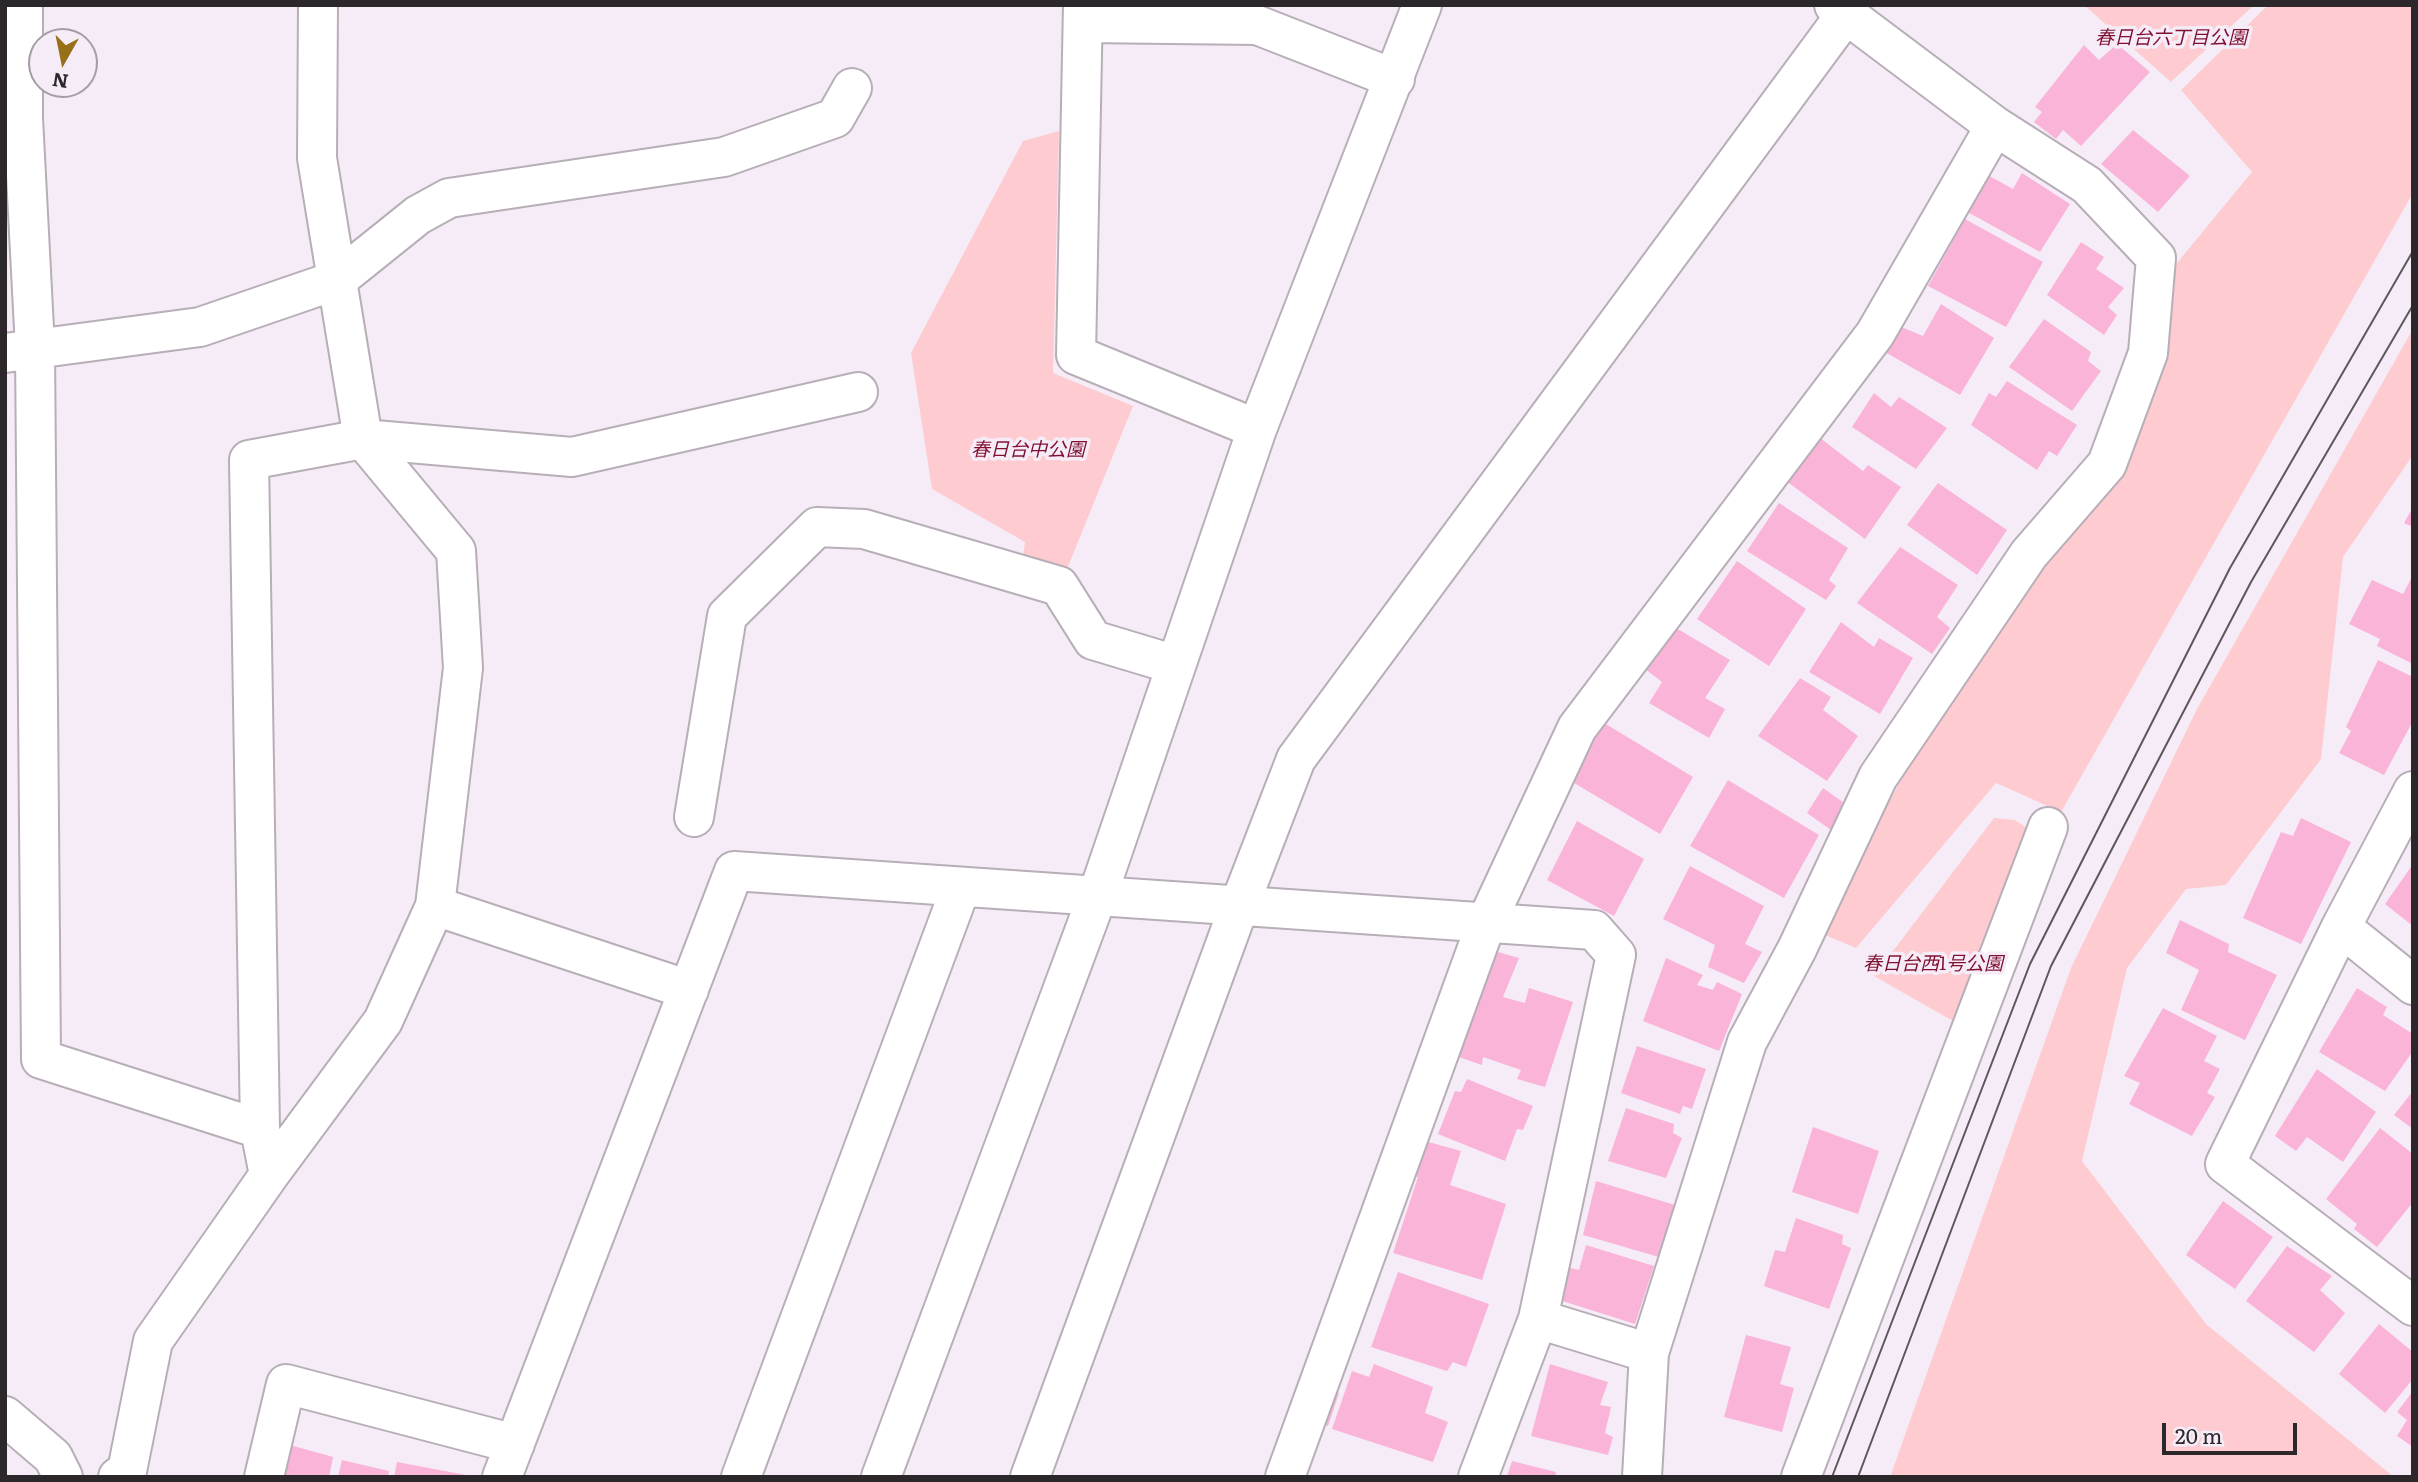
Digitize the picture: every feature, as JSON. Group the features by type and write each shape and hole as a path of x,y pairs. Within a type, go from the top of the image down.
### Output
{"street":[{"path":"23,5 20,350 41,1059 260,1129"},
{"path":"118,1477 127,1471 153,1341 269,1175 383,1021 435,906 463,668 457,551 363,439 317,158 318,5"},
{"path":"881,1477 1097,897 1257,429 1422,5"},
{"path":"1030,1477 1240,904 1296,759 1840,10 1995,126 2087,185 2155,258 2147,353 2107,464 2029,554 1878,777 1797,949 1747,1042 1649,1353 1642,1477"},
{"path":"1257,429 1076,355 1084,14 1257,15 1395,79"},
{"path":"20,350 200,327 337,280 418,215 449,198 724,157 835,118 852,88"},
{"path":"1284,1477 1486,921 1577,728 1875,334 1995,126"},
{"path":"269,1175 260,1129 248,460 363,439 572,457 858,392"},
{"path":"694,817 727,616 817,527 864,529 1059,586 1093,640 1177,665"},
{"path":"2413,791 2341,927 2225,1164 2413,1306"},
{"path":"1801,1477 2048,827"},
{"path":"264,1477 286,1384 508,1460 734,871 1594,930 1616,955 1538,1319 1478,1477"},
{"path":"741,1477 961,887"},
{"path":"435,906 689,989"},
{"path":"2341,927 2413,985"},
{"path":"1538,1319 1649,1353"},
{"path":"5,1416 52,1457 63,1477"}],"green space":[{"name":"春日台六丁目公園","path":"2084,5 2254,5 2171,82"},
{"path":"2268,5 2413,5 2413,193 2061,812 1996,783 1856,948 1820,933 1902,778 2030,577 2119,469 2163,280 2252,172 2181,90"},
{"name":"春日台中公園","path":"1059,131 1053,373 1133,406 1065,574 1022,565 1025,542 932,489 911,353 1023,141"},
{"path":"2413,329 2413,455 2343,557 2321,759 2226,885 2186,889 2127,968 2082,1161 2206,1324 2394,1477 1890,1477 2071,968 2197,709"},
{"name":"春日台西1号公園","path":"1994,818 2015,820 2030,830 1953,1021 1874,976"}],"building":[{"path":"2117,44 2150,72 2081,146 2063,130 2056,139 2034,122 2042,112 2035,107 2084,45 2099,60"},
{"path":"2133,130 2190,176 2158,212 2101,164"},
{"path":"1984,173 2013,189 2022,173 2070,204 2040,252 1964,210"},
{"path":"1965,219 2043,262 2006,327 1928,286"},
{"path":"2081,242 2104,257 2096,269 2124,288 2108,307 2117,315 2104,335 2047,295"},
{"path":"1941,304 1994,338 1960,395 1883,351 1899,326 1923,336"},
{"path":"2044,319 2091,352 2088,361 2101,371 2072,411 2009,367"},
{"path":"2007,381 2077,425 2057,456 2049,451 2037,470 1971,425 1989,393 1996,397"},
{"path":"1874,393 1891,407 1899,397 1947,428 1916,469 1852,427"},
{"path":"1815,434 1863,471 1868,465 1901,487 1865,539 1782,478"},
{"path":"1938,483 2007,530 1977,575 1907,525"},
{"path":"1779,503 1848,548 1829,580 1836,586 1826,600 1747,551"},
{"path":"2413,507 2413,527 2404,523"},
{"path":"1900,547 1958,585 1937,617 1950,628 1932,654 1857,603"},
{"path":"1737,561 1806,609 1769,666 1697,619"},
{"path":"2413,575 2413,664 2377,646 2380,639 2349,624 2372,580 2403,594"},
{"path":"1841,622 1874,647 1879,638 1913,658 1880,714 1809,672"},
{"path":"1671,625 1730,660 1705,698 1725,709 1709,738 1649,703 1662,682 1641,666"},
{"path":"2378,660 2413,677 2413,721 2384,775 2339,753 2351,731 2346,727"},
{"path":"1800,678 1831,697 1823,710 1858,736 1827,781 1758,736"},
{"path":"1601,721 1693,777 1660,834 1564,777"},
{"path":"1728,780 1819,835 1784,898 1690,846"},
{"path":"1823,788 1847,805 1831,830 1807,813"},
{"path":"2301,818 2351,842 2301,944 2243,918 2281,832 2293,836"},
{"path":"1577,821 1644,859 1614,916 1547,880"},
{"path":"2413,864 2413,926 2385,904"},
{"path":"1690,866 1764,906 1745,944 1762,952 1744,983 1708,967 1715,945 1663,919"},
{"path":"2180,920 2229,944 2228,952 2277,975 2245,1040 2181,1010 2199,970 2166,953"},
{"path":"1484,948 1519,958 1503,997 1525,1003 1529,988 1573,1002 1545,1087 1517,1079 1521,1070 1483,1057 1482,1065 1447,1053"},
{"path":"1666,958 1703,975 1697,985 1713,990 1717,982 1742,994 1719,1051 1643,1021"},
{"path":"2357,988 2387,1007 2383,1015 2413,1034 2413,1051 2385,1091 2319,1052"},
{"path":"2163,1008 2217,1036 2204,1061 2220,1069 2207,1093 2215,1097 2192,1136 2129,1104 2140,1083 2124,1076"},
{"path":"1637,1046 1706,1069 1692,1109 1683,1106 1680,1114 1621,1093"},
{"path":"2317,1069 2376,1112 2343,1162 2307,1137 2296,1151 2275,1136"},
{"path":"1467,1079 1533,1106 1523,1130 1517,1129 1505,1161 1438,1134 1455,1091 1461,1092"},
{"path":"2413,1091 2413,1129 2394,1115"},
{"path":"1626,1108 1674,1124 1673,1133 1682,1138 1666,1178 1608,1161"},
{"path":"1813,1127 1879,1151 1858,1214 1792,1192"},
{"path":"2380,1128 2413,1154 2413,1202 2377,1247 2354,1229 2357,1224 2326,1199"},
{"path":"1418,1139 1461,1151 1450,1185 1506,1204 1482,1280 1393,1253 1418,1177 1407,1175"},
{"path":"1596,1181 1675,1205 1659,1257 1583,1235"},
{"path":"2223,1201 2273,1237 2235,1289 2186,1255"},
{"path":"1796,1218 1843,1235 1842,1244 1851,1248 1829,1309 1764,1286 1775,1250 1785,1252"},
{"path":"1586,1245 1654,1266 1635,1324 1556,1299 1567,1267 1579,1270"},
{"path":"2287,1246 2332,1276 2320,1290 2345,1313 2314,1352 2246,1301"},
{"path":"1398,1272 1489,1304 1466,1367 1453,1362 1447,1371 1371,1347"},
{"path":"2379,1324 2413,1352 2413,1379 2385,1413 2339,1374"},
{"path":"1746,1335 1791,1347 1780,1384 1794,1388 1782,1432 1724,1417"},
{"path":"1374,1364 1433,1387 1425,1413 1448,1422 1433,1462 1332,1429 1352,1371 1369,1377"},
{"path":"1550,1364 1608,1382 1600,1405 1611,1407 1605,1433 1613,1437 1608,1455 1531,1436"},
{"path":"1324,1387 1339,1393 1328,1426 1311,1423"},
{"path":"2413,1391 2413,1447 2397,1436 2407,1420 2397,1412"},
{"path":"290,1445 333,1457 329,1477 283,1477"},
{"path":"342,1460 389,1471 388,1477 338,1477"},
{"path":"1512,1461 1556,1472 1555,1477 1507,1477"},
{"path":"397,1462 466,1475 394,1477"}],"tram line":[{"path":"1832,1477 2030,964 2230,568 2413,251"},
{"path":"1858,1477 2051,966 2251,582 2413,305"}]}
